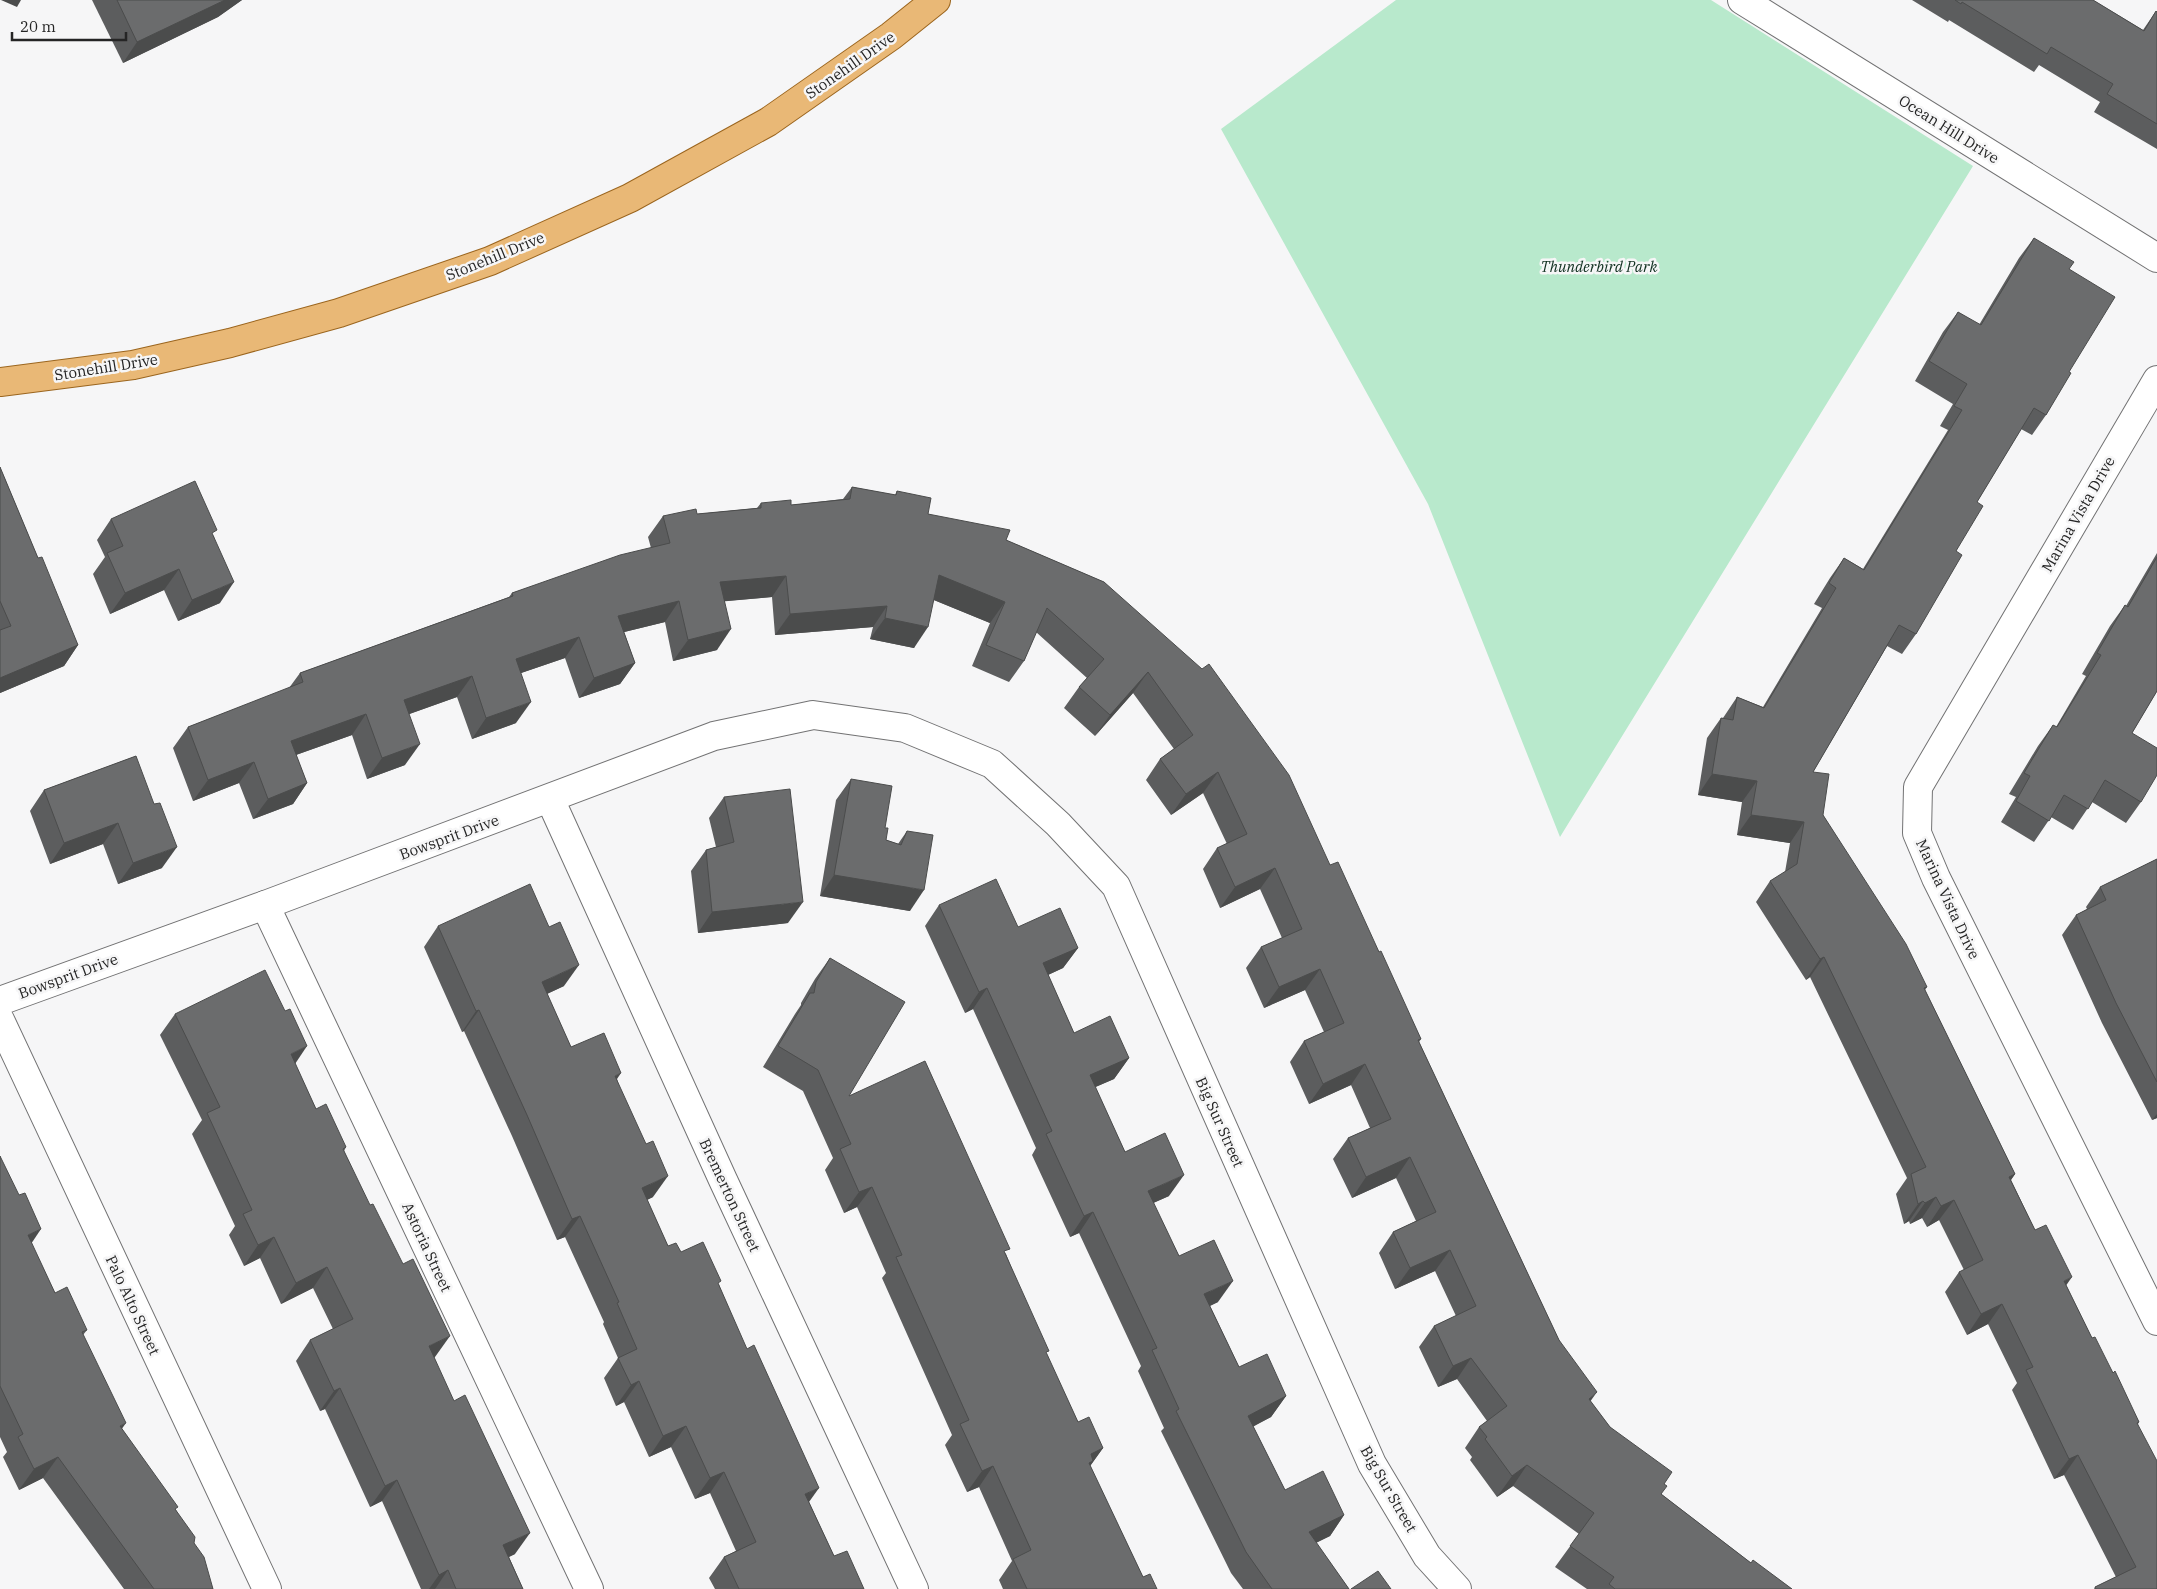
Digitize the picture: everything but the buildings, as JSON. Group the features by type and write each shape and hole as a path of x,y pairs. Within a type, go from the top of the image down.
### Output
{"main road":[{"name":"Stonehill Drive","path":"0,382 133,366 230,343 339,313 490,261 630,198 768,122 891,36 936,0"}],"street":[{"name":"Ocean Hill Drive","path":"1742,0 2157,258"},
{"name":"Marina Vista Drive","path":"2157,380 1918,787 1917,833 1936,878 2157,1321"},
{"name":"Bowsprit Drive","path":"0,1001 550,799 714,736 813,715 905,728"},
{"name":"Big Sur Street","path":"905,728 992,764 1058,824 1116,886 1372,1464 1427,1556 1456,1589"},
{"name":"Bremerton Street","path":"550,799 723,1180 914,1589"},
{"name":"Astoria Street","path":"264,905 589,1589"},
{"name":"Palo Alto Street","path":"0,1020 267,1589"}],"green space":[{"name":"Thunderbird Park","path":"1396,0 1711,0 1973,166 1560,837 1428,504 1221,129"}]}
